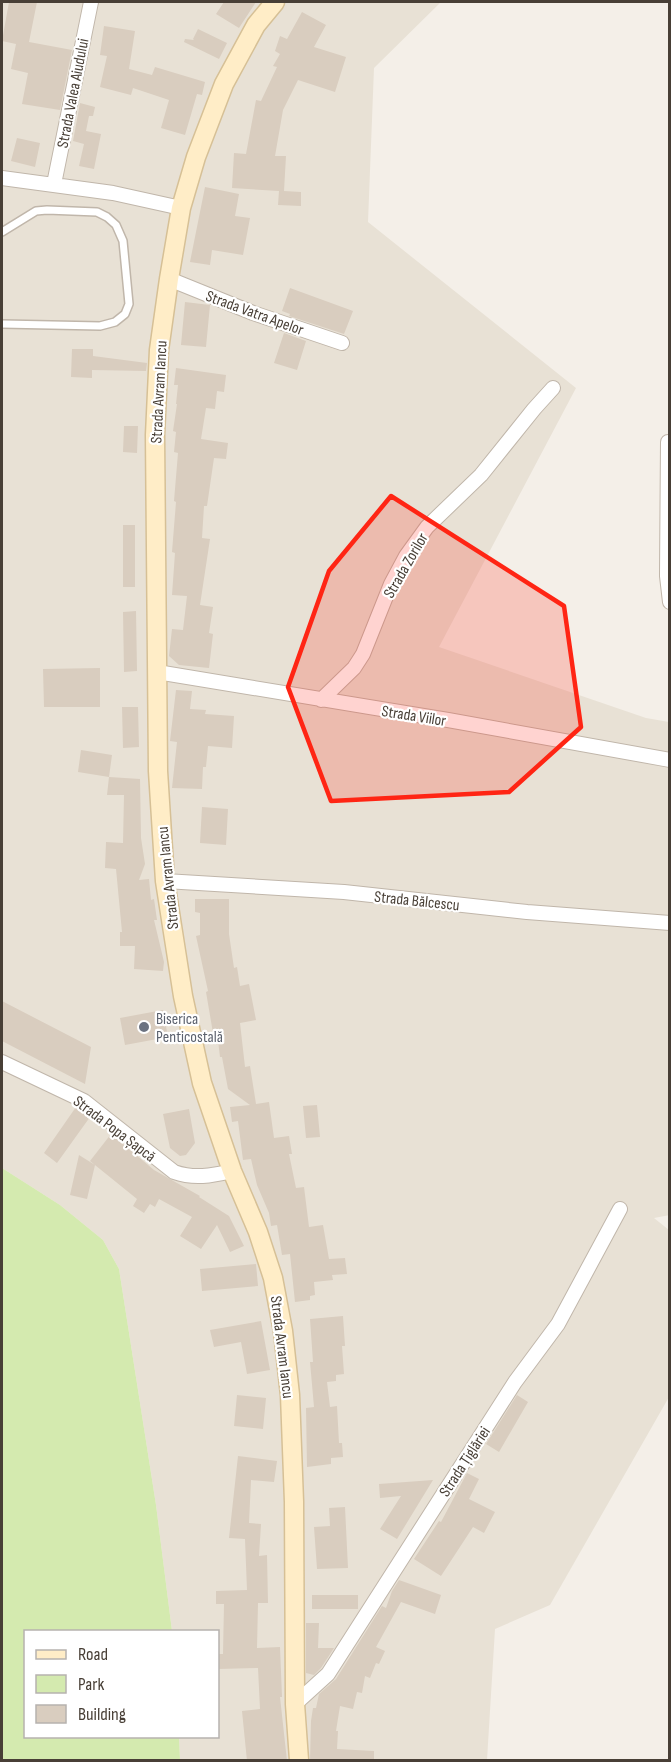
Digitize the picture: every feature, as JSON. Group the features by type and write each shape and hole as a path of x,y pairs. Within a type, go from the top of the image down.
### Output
{"main road":[{"name":"Strada Avram Iancu","path":"275,2 256,25 224,84 196,157 181,208 169,279 159,350 155,435 158,771 165,881 183,996 202,1083 232,1171 258,1232 273,1278 283,1330 290,1395 295,1704 299,1761"}],"street":[{"name":"Strada Valea Aiudului","path":"54,184 91,2"},
{"path":"2,178 113,192 181,208"},
{"name":"Strada Vatra Apelor","path":"169,279 254,313 342,344"},
{"name":"Strada Zorilor","path":"321,700 354,668 363,654 391,584 406,556 427,527 481,476 553,387"},
{"path":"668,442 667,576 669,602"},
{"name":"Strada Viilor","path":"157,672 669,760"},
{"name":"Strada Bălcescu","path":"165,881 344,892 527,912 669,923"},
{"name":"Strada Popa Șapcă","path":"2,1062 84,1101 174,1172 187,1176 205,1177 232,1171"},
{"name":"Strada Țiglăriei","path":"295,1704 327,1674 515,1382 558,1324 620,1209"}],"lane":[{"path":"2,232 36,211 97,212 107,217 116,225 123,241 130,298 125,314 115,322 100,326 2,324"}],"highlighted area":[{"path":"391,496 564,606 581,727 509,792 331,801 288,687 329,571"}],"shaded area":[{"path":"2,2 441,2 374,68 368,222 576,388 439,647 646,718 669,722 670,1215 654,1218 669,1230 669,1397 550,1605 495,1629 487,1760 180,1760 179,1738 219,1738 219,1630 172,1630 156,1505 119,1269 103,1240 60,1205 2,1168"}],"green space":[{"path":"2,1168 60,1205 103,1240 119,1269 156,1505 172,1630 24,1630 24,1738 179,1738 180,1760 2,1760"}],"building":[{"path":"9,2 37,2 29,42 72,50 60,110 22,104 28,73 11,69 16,44 2,41"},
{"path":"224,2 256,2 239,28 216,14"},
{"path":"302,12 326,25 314,47 346,57 335,92 298,80 283,110 275,156 286,156 284,191 301,192 301,206 278,205 279,191 232,188 234,153 246,154 256,100 261,101 277,67 273,66 280,54 275,51 280,36 287,39"},
{"path":"104,26 135,31 129,69 152,75 155,67 205,82 202,95 197,94 185,135 161,128 169,100 133,88 131,95 100,87 107,56 100,55"},
{"path":"198,29 227,43 219,59 184,42 185,39 194,40"},
{"path":"80,103 95,107 93,116 89,116 86,131 101,134 94,169 79,166 84,144 73,141"},
{"path":"17,138 40,143 35,167 11,161"},
{"path":"205,187 239,194 235,216 250,218 243,255 212,250 210,265 190,262"},
{"path":"290,288 353,311 344,334 289,316 290,314 282,311"},
{"path":"185,302 210,305 206,347 181,345"},
{"path":"284,333 306,341 297,370 274,363"},
{"path":"72,349 93,349 93,356 147,363 146,371 92,370 92,378 71,377"},
{"path":"176,368 226,375 224,392 217,391 215,409 206,408 201,439 228,443 226,459 214,458 207,506 204,506 202,538 210,539 200,605 213,607 209,633 213,634 209,668 179,665 169,656 172,629 183,630 187,596 172,595 175,553 172,552 176,502 174,501 178,453 174,452 176,432 173,431 178,385 174,385"},
{"path":"124,426 138,426 137,453 123,452"},
{"path":"123,525 135,525 135,587 123,587"},
{"path":"136,611 137,671 124,672 123,612"},
{"path":"100,668 100,707 44,707 43,669"},
{"path":"176,690 192,691 190,709 206,710 205,714 234,716 232,748 208,746 206,767 203,767 202,789 172,788 177,742 170,741"},
{"path":"122,707 138,707 139,747 123,748"},
{"path":"81,750 112,755 109,777 78,772"},
{"path":"109,777 140,779 141,838 145,864 139,880 149,879 151,900 154,899 157,920 154,920 164,962 163,971 134,969 135,946 120,946 120,932 122,932 116,869 105,868 106,842 123,843 124,795 107,795"},
{"path":"202,807 228,809 226,845 200,843"},
{"path":"195,899 229,899 229,934 234,968 237,967 240,986 249,984 256,1020 240,1023 245,1067 250,1066 256,1104 269,1102 274,1138 289,1136 292,1154 289,1154 296,1188 304,1187 309,1227 323,1225 329,1259 345,1258 347,1274 332,1275 333,1280 314,1282 315,1295 310,1296 310,1300 295,1302 290,1254 282,1255 277,1225 271,1226 269,1213 257,1185 251,1159 243,1160 238,1121 232,1122 230,1107 250,1105 228,1089 217,1032 213,1033 206,992 208,991 196,936 200,935 200,913 195,912"},
{"path":"2,1001 91,1047 85,1084 2,1041"},
{"name":"Biserica Penticostală","path":"163,1010 168,1037 125,1045 120,1018"},
{"path":"317,1105 320,1137 306,1138 303,1106"},
{"path":"76,1107 90,1117 57,1163 44,1153"},
{"path":"189,1109 195,1143 186,1155 180,1156 170,1148 163,1114"},
{"path":"111,1134 154,1170 200,1196 229,1216 244,1246 230,1252 217,1225 201,1249 180,1236 192,1217 159,1199 155,1207 150,1204 144,1213 133,1206 137,1199 90,1161"},
{"path":"79,1155 95,1165 87,1199 70,1195"},
{"path":"256,1264 258,1286 202,1291 200,1269"},
{"path":"343,1316 344,1374 336,1375 336,1381 327,1382 330,1407 337,1406 339,1443 342,1443 343,1457 331,1458 331,1464 307,1467 306,1408 314,1407 310,1362 313,1362 310,1319"},
{"path":"261,1321 270,1370 247,1374 241,1342 214,1347 210,1330"},
{"path":"237,1395 266,1398 263,1429 234,1426"},
{"path":"517,1395 528,1402 499,1452 486,1444"},
{"path":"238,1456 277,1461 274,1482 251,1480 249,1523 261,1524 259,1556 267,1555 268,1603 258,1603 257,1648 280,1647 282,1697 280,1697 287,1761 247,1761 242,1711 260,1709 258,1668 219,1669 219,1654 223,1654 224,1604 216,1604 216,1591 247,1590 245,1539 229,1538"},
{"path":"467,1473 479,1479 469,1499 495,1512 484,1533 473,1527 441,1576 414,1559 439,1521 441,1522"},
{"path":"433,1480 397,1539 380,1529 401,1496 380,1498 379,1484"},
{"path":"345,1507 348,1568 317,1569 314,1527 330,1526 329,1508"},
{"path":"399,1580 441,1595 435,1614 401,1602 376,1647 385,1651 379,1664 376,1663 370,1678 365,1676 362,1693 357,1692 353,1709 340,1706 336,1731 338,1731 337,1749 374,1751 374,1761 310,1761 311,1721 319,1694 336,1679 382,1606 386,1608"},
{"path":"312,1595 358,1595 358,1609 312,1609"},
{"path":"306,1623 319,1623 318,1648 334,1648 314,1675 306,1673"}],"place":[{"name":"Biserica Penticostală","path":"144,1027"}]}
